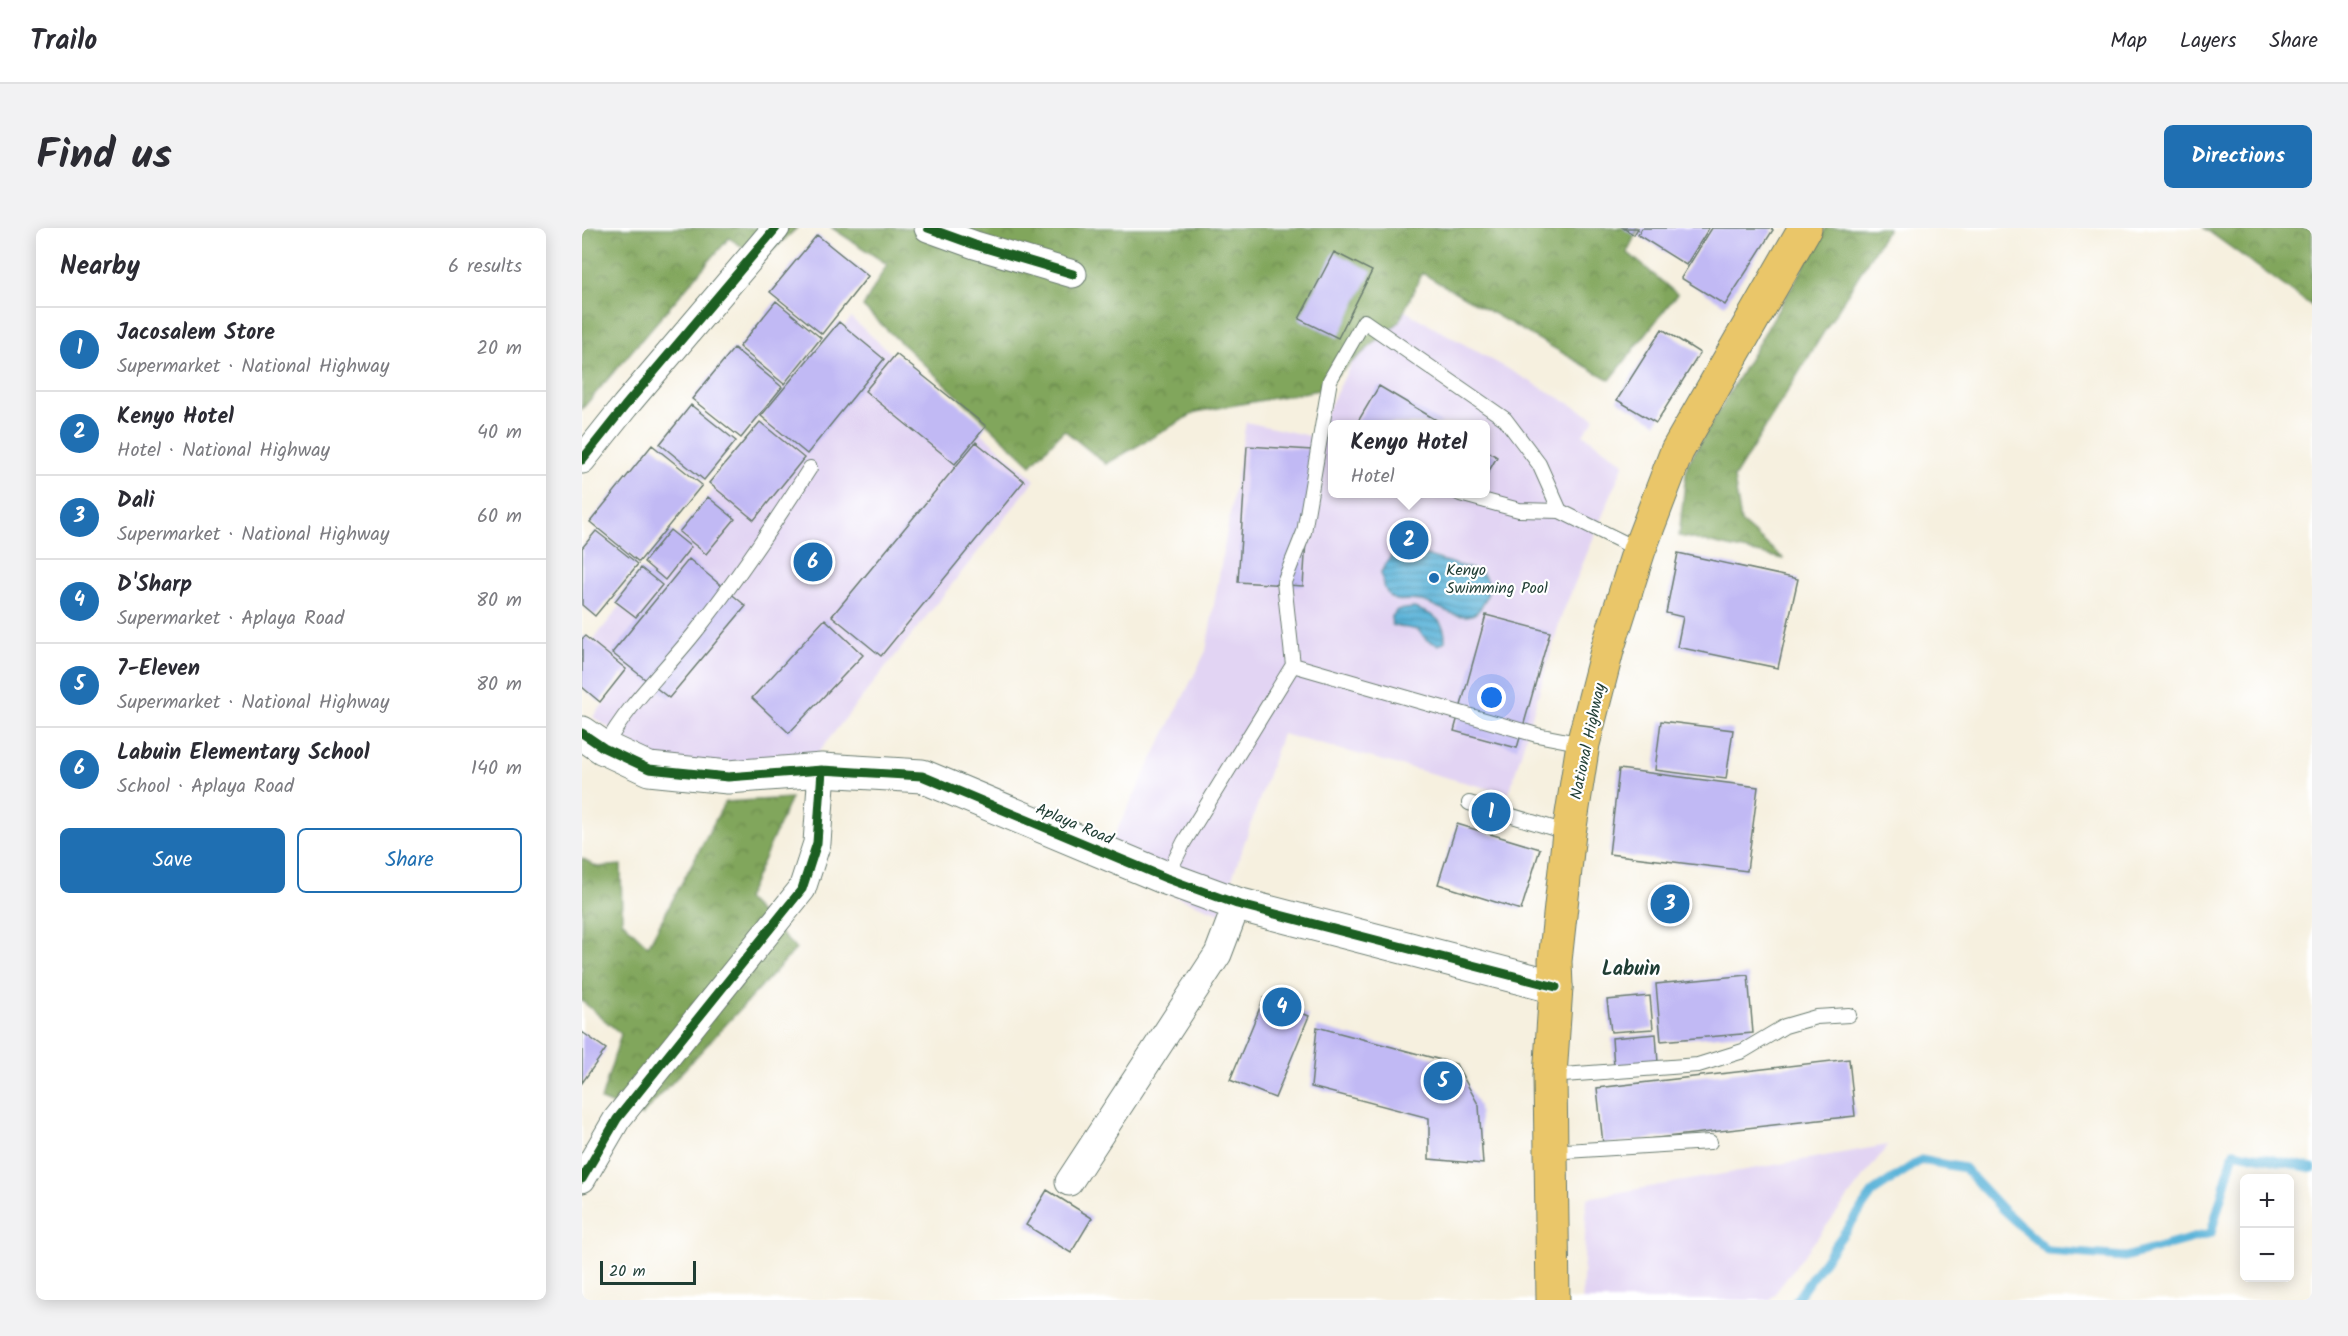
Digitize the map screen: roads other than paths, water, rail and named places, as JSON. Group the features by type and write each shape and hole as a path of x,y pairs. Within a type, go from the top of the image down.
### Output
{"main road":[{"name":"National Highway","path":"1553,1300 1550,1076 1556,987 1555,961 1569,833 1583,744 1608,647 1639,550 1677,451 1805,228"}],"street":[{"path":"582,460 776,228"},
{"path":"928,228 975,245 1073,274"},
{"name":"Aplaya Road","path":"593,741 649,769 728,777 822,770 922,776 1166,878 1237,904 1556,987"},
{"path":"582,1179 617,1119 802,889 817,843 822,770"},
{"path":"1069,1182 1218,954 1237,904"}],"lane":[{"path":"1166,878 1184,842 1293,665 1284,582 1304,532 1326,436 1330,380 1364,321 1505,419 1539,464 1560,511"},
{"path":"593,741 619,721 696,631 758,550 810,468"},
{"path":"1474,498 1518,510 1560,511 1639,550"},
{"path":"1293,665 1537,735 1583,744"},
{"path":"1469,803 1569,833"},
{"path":"1550,1076 1698,1065 1743,1051 1785,1026 1816,1017 1849,1015"},
{"path":"1550,1152 1710,1142"}],"water":[{"name":"Kenyo Swimming Pool","path":"1405,549 1481,572 1490,584 1486,599 1480,608 1474,614 1467,616 1449,612 1428,603 1392,599 1384,586 1381,572 1393,553"},
{"path":"1414,608 1437,618 1443,627 1445,641 1439,645 1427,640 1418,630 1392,625 1391,618 1397,610"}],"waterway":[{"path":"1796,1300 1874,1191 1921,1160 1964,1168 2002,1209 2048,1251 2125,1257 2211,1233 2234,1152 2312,1168"}],"place":[{"name":"Kenyo Hotel","path":"1409,540"},
{"name":"Labuin Elementary School","path":"813,562"},
{"name":"Kenyo Swimming Pool","path":"1434,578"},
{"name":"Jacosalem Store","path":"1491,812"},
{"name":"Dali","path":"1670,904"},
{"name":"D'Sharp","path":"1282,1007"},
{"name":"7-Eleven","path":"1443,1081"}],"district":[{"name":"Labuin","path":"1631,968"}]}
